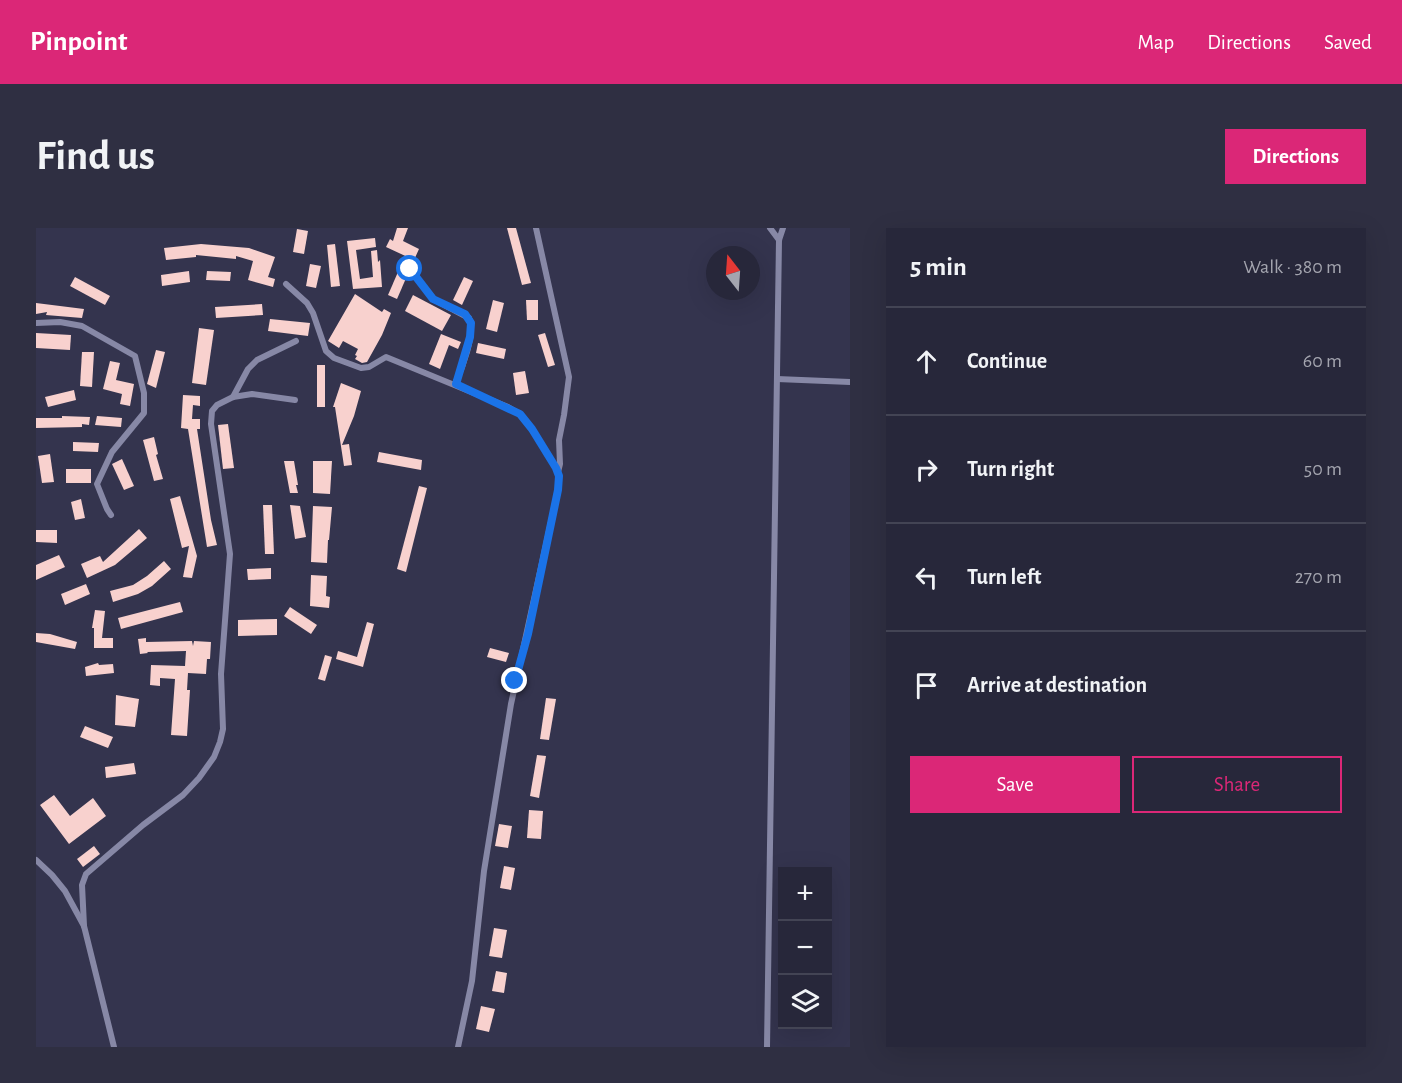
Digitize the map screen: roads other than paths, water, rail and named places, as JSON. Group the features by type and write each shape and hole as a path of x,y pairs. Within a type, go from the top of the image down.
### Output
{"street":[{"path":"458,1047 472,981 484,871 511,704 558,490 560,464 558,440 563,423 569,377 536,228"},
{"path":"771,228 779,240"},
{"path":"767,1047 779,240 783,228"},
{"path":"402,264 410,269 433,299 465,314 471,323 470,337 456,384"},
{"path":"286,284 307,303 313,313 326,351 334,358 361,368 369,367 386,357 456,384 520,414 532,429 558,473"},
{"path":"36,323 60,322 82,326 135,356 144,393 144,413 112,452 97,484 111,515"},
{"path":"233,397 248,369 258,360 296,341"},
{"path":"777,379 850,382"},
{"path":"114,1047 84,926 82,885 86,874 143,825 183,795 199,778 214,757 223,729 220,674 230,554 211,424 212,411 233,397 252,394 295,400"},
{"path":"36,860 52,875 64,891 84,926"}]}
